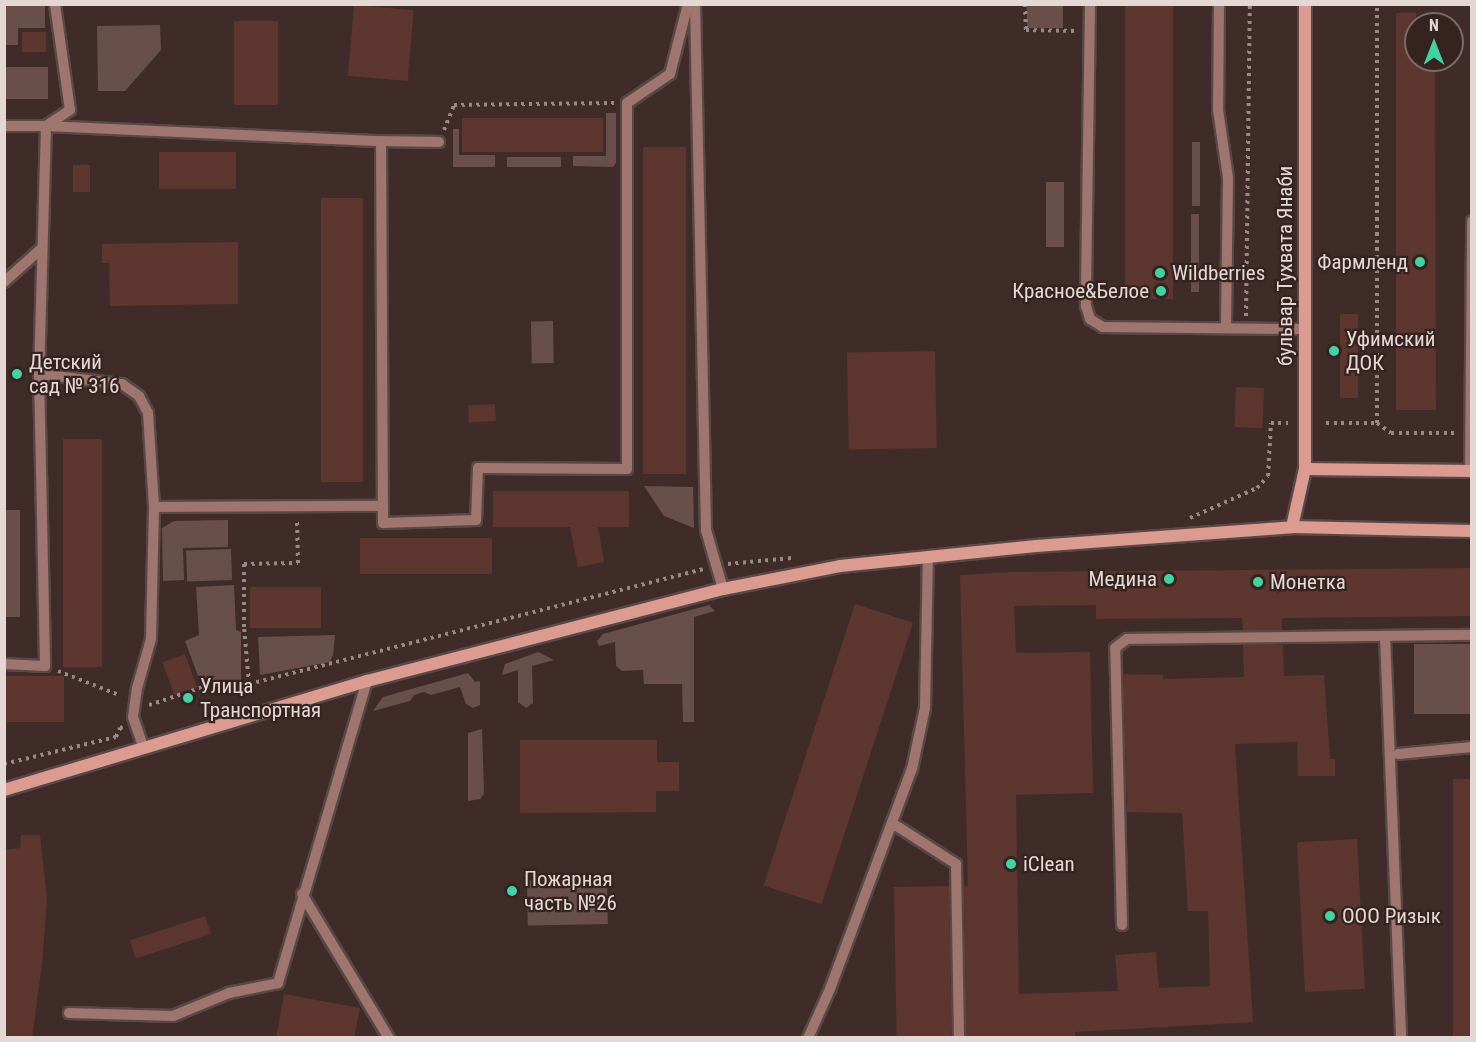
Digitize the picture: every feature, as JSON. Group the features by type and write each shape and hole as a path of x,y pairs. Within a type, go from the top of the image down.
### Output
{"street":[{"name":"бульвар Тухвата Янаби","path":"1292,527 1305,469 1305,4"},
{"path":"1305,469 1471,471"},
{"path":"4,790 143,746 367,681 723,589 840,566 1036,546 1292,527 1472,531"}],"lane":[{"path":"46,126 70,110 55,4"},
{"path":"381,141 383,523 476,520 478,468 627,469 627,103 670,74 688,4"},
{"path":"695,4 706,530 723,589"},
{"path":"1090,4 1087,314 1095,323 1103,327 1305,329"},
{"path":"1219,4 1218,110 1228,178 1226,328"},
{"path":"4,126 439,142"},
{"path":"4,664 45,666 39,374 46,126"},
{"path":"1471,471 1472,220"},
{"path":"4,282 42,248"},
{"path":"39,374 122,384 139,396 148,413 153,507 152,639 137,688 133,717 143,746"},
{"path":"153,507 383,506"},
{"path":"808,1038 830,988 912,769 925,708 928,557"},
{"path":"1122,925 1115,648 1127,639 1472,635"},
{"path":"1385,636 1401,1038"},
{"path":"69,1013 173,1016 229,993 278,983 302,894 367,681"},
{"path":"1398,754 1472,747"},
{"path":"892,823 956,864 959,1038"},
{"path":"302,894 389,1038"}],"path":[{"path":"1025,4 1026,30 1089,31"},
{"path":"1246,329 1250,4"},
{"path":"1377,4 1377,423"},
{"path":"439,142 454,105 627,103"},
{"path":"1257,488 1268,476 1271,423 1288,423"},
{"path":"1326,423 1377,423 1391,433 1470,433"},
{"path":"249,684 244,627 244,564 298,563 296,506"},
{"path":"45,666 119,695"}],"shaded area":[{"path":"4,5 45,5 45,28 18,28 18,45 5,45"},
{"path":"1027,5 1063,5 1063,28 1027,28"},
{"path":"160,25 161,50 125,91 98,91 97,26"},
{"path":"4,67 48,67 48,99 4,99"},
{"path":"606,113 616,113 616,163 613,167 573,166 573,156 606,156"},
{"path":"453,129 459,129 459,155 495,155 495,167 453,167"},
{"path":"1192,142 1200,142 1200,206 1192,206"},
{"path":"507,157 561,157 561,167 507,167"},
{"path":"1046,182 1064,182 1064,247 1046,247"},
{"path":"1191,214 1199,214 1199,292 1191,292"},
{"path":"531,321 553,321 554,363 532,363"},
{"path":"644,486 693,487 694,528 664,516"},
{"path":"5,510 20,510 20,617 5,617"},
{"path":"228,520 228,547 183,548 184,580 163,581 162,528 174,521"},
{"path":"231,549 232,580 187,582 186,551"},
{"path":"234,585 236,630 241,632 241,681 201,684 185,641 199,635 196,587"},
{"path":"709,605 715,611 694,617 694,722 683,722 682,684 644,684 643,670 622,671 616,666 615,642 599,646 597,641 603,634"},
{"path":"335,635 330,662 260,675 258,637"},
{"path":"1414,644 1471,644 1471,714 1414,714"},
{"path":"538,652 554,660 532,666 533,703 526,708 518,702 518,670 502,675 505,664"},
{"path":"468,673 475,682 480,681 480,705 473,708 466,704 460,687 431,695 424,692 414,695 410,701 373,711 383,697"},
{"path":"482,729 484,794 480,799 468,801 468,733"},
{"path":"607,879 608,924 528,925 527,880"}],"building":[{"path":"1125,4 1173,4 1173,299 1125,299"},
{"path":"354,5 414,10 408,81 348,76"},
{"path":"1396,13 1404,13 1404,72 1435,72 1436,410 1396,410"},
{"path":"234,21 278,21 278,105 234,105"},
{"path":"22,32 46,32 46,52 22,52"},
{"path":"462,118 603,118 603,152 462,152"},
{"path":"643,147 686,147 686,474 643,474"},
{"path":"159,152 236,152 236,189 159,189"},
{"path":"73,165 90,165 90,192 73,192"},
{"path":"321,198 363,198 363,482 321,482"},
{"path":"238,242 238,304 110,306 109,263 102,263 102,244"},
{"path":"1340,314 1358,314 1358,398 1340,398"},
{"path":"935,351 937,448 849,450 847,353"},
{"path":"1236,387 1264,388 1263,428 1235,427"},
{"path":"495,404 496,421 469,422 468,405"},
{"path":"63,439 102,439 102,667 63,667"},
{"path":"493,491 629,491 629,527 598,527 604,562 578,567 570,527 493,527"},
{"path":"360,538 492,538 492,574 360,574"},
{"path":"1472,568 1472,616 1282,618 1282,630 1243,630 1242,618 1096,619 1096,605 1014,606 1016,653 1090,652 1093,793 1016,795 1019,994 1118,991 1115,955 1156,952 1159,988 1210,986 1208,911 1188,911 1182,813 1127,812 1123,674 1163,675 1163,679 1244,677 1243,645 1283,645 1284,676 1324,675 1330,759 1335,759 1335,776 1298,776 1297,742 1235,744 1253,1022 1075,1032 1075,1038 966,1038 964,886 968,886 960,575 1012,572"},
{"path":"250,587 321,587 321,628 250,628"},
{"path":"855,604 913,623 822,904 764,886"},
{"path":"185,654 197,687 174,695 162,662"},
{"path":"4,676 64,676 64,722 4,722"},
{"path":"520,740 657,740 657,762 679,762 679,791 656,791 656,812 520,813"},
{"path":"1453,779 1472,779 1472,1038 1453,1038"},
{"path":"21,835 40,835 47,900 42,964 32,1038 4,1038 4,850 20,848"},
{"name":"ООО Ризык","path":"1357,839 1365,989 1305,992 1297,842"},
{"path":"949,886 952,1038 897,1038 894,887"},
{"path":"205,916 211,934 136,958 130,940"},
{"path":"284,994 360,1008 354,1038 276,1038"}],"place":[{"name":"Фармленд","path":"1420,262"},
{"name":"Wildberries","path":"1160,273"},
{"name":"Красное&Белое","path":"1161,291"},
{"name":"Уфимский ДОК","path":"1334,351"},
{"name":"Детский сад № 316","path":"17,374"},
{"name":"Медина","path":"1169,579"},
{"name":"Монетка","path":"1258,582"},
{"name":"Улица Транспортная","path":"188,698"},
{"name":"iClean","path":"1011,864"},
{"name":"Пожарная часть №26","path":"512,891"},
{"name":"ООО Ризык","path":"1330,916"}]}
